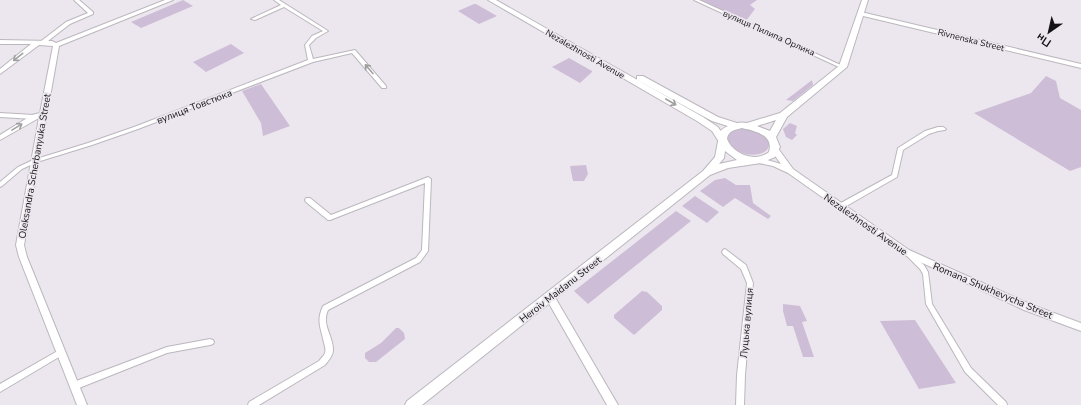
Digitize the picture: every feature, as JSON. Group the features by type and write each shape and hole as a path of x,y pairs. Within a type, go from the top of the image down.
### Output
{"main road":[{"name":"Nezalezhnosti Avenue","path":"491,0 703,117"},
{"name":"Nezalezhnosti Avenue","path":"501,0 703,117"},
{"path":"707,173 719,158 725,131 783,115 843,67 865,0"},
{"path":"771,138 783,115"},
{"path":"703,117 761,130 771,138 774,149 771,155 726,165 707,173"},
{"path":"703,117 715,129 726,149 734,155 754,160"},
{"name":"Heroiv Maidanu Street","path":"412,405 707,173"}],"street":[{"path":"0,72 68,23 91,13 76,0"},
{"path":"0,42 52,43 56,45 170,0"},
{"path":"276,0 326,31 314,37 307,45 311,61"},
{"name":"вулиця Пилипа Орлика","path":"696,0 843,67"},
{"path":"253,19 284,5"},
{"name":"Rivnenska Street","path":"861,14 1081,66"},
{"name":"Oleksandra Scherbanyuka Street","path":"56,45 20,245 23,257 82,405"},
{"name":"вулиця Товстюка","path":"0,185 20,168 35,161 141,126 311,61 352,51 384,87"},
{"path":"0,115 34,117 43,115"},
{"path":"0,138 34,117"},
{"path":"841,206 896,176 900,149 925,133 937,128 943,129"},
{"path":"774,149 791,171"},
{"path":"754,160 775,164 791,171"},
{"name":"Nezalezhnosti Avenue","path":"791,171 906,252 922,267 926,274 929,304 968,370 1003,405"},
{"path":"252,405 322,363 328,356 330,349 325,336 322,313 325,308 418,260 423,256 425,251 428,179 330,218 308,200"},
{"name":"Луцька вулиця","path":"725,252 744,267 750,284 741,375 740,405"},
{"name":"Romana Shukhevycha Street","path":"906,252 1027,306 1081,326"},
{"path":"550,297 613,405"},
{"path":"74,386 167,350 210,342"},
{"path":"0,388 61,352"}],"shaded area":[{"path":"183,0 193,6 141,28 131,22"},
{"path":"695,0 757,0 750,5 755,9 745,22"},
{"path":"474,4 497,16 479,24 458,11"},
{"path":"231,44 244,53 206,72 193,62"},
{"path":"569,58 592,71 580,83 552,67"},
{"path":"1046,76 1056,81 1060,98 1081,110 1081,167 1070,171 974,113 1031,93"},
{"path":"812,80 813,85 793,101 786,100"},
{"path":"261,84 290,126 263,136 261,123 242,91"},
{"path":"790,123 797,126 795,133 797,135 792,140 786,137 783,129"},
{"path":"737,127 751,128 762,134 767,139 769,144 767,149 763,153 755,155 745,154 733,150 725,135"},
{"path":"586,165 588,174 584,181 573,181 570,166"},
{"path":"725,178 736,185 750,185 753,203 771,216 768,219 735,198 723,207 700,191 715,180"},
{"path":"695,196 719,212 707,223 682,206"},
{"path":"676,211 691,221 588,304 574,291"},
{"path":"642,291 647,292 662,306 662,310 634,335 614,318 614,315"},
{"path":"783,304 800,306 807,321 802,322 814,357 803,357 793,326 787,326 783,311"},
{"path":"915,320 956,383 919,389 880,321"},
{"path":"396,328 399,328 404,333 405,339 376,362 369,362 365,358 365,353 381,343"}]}
